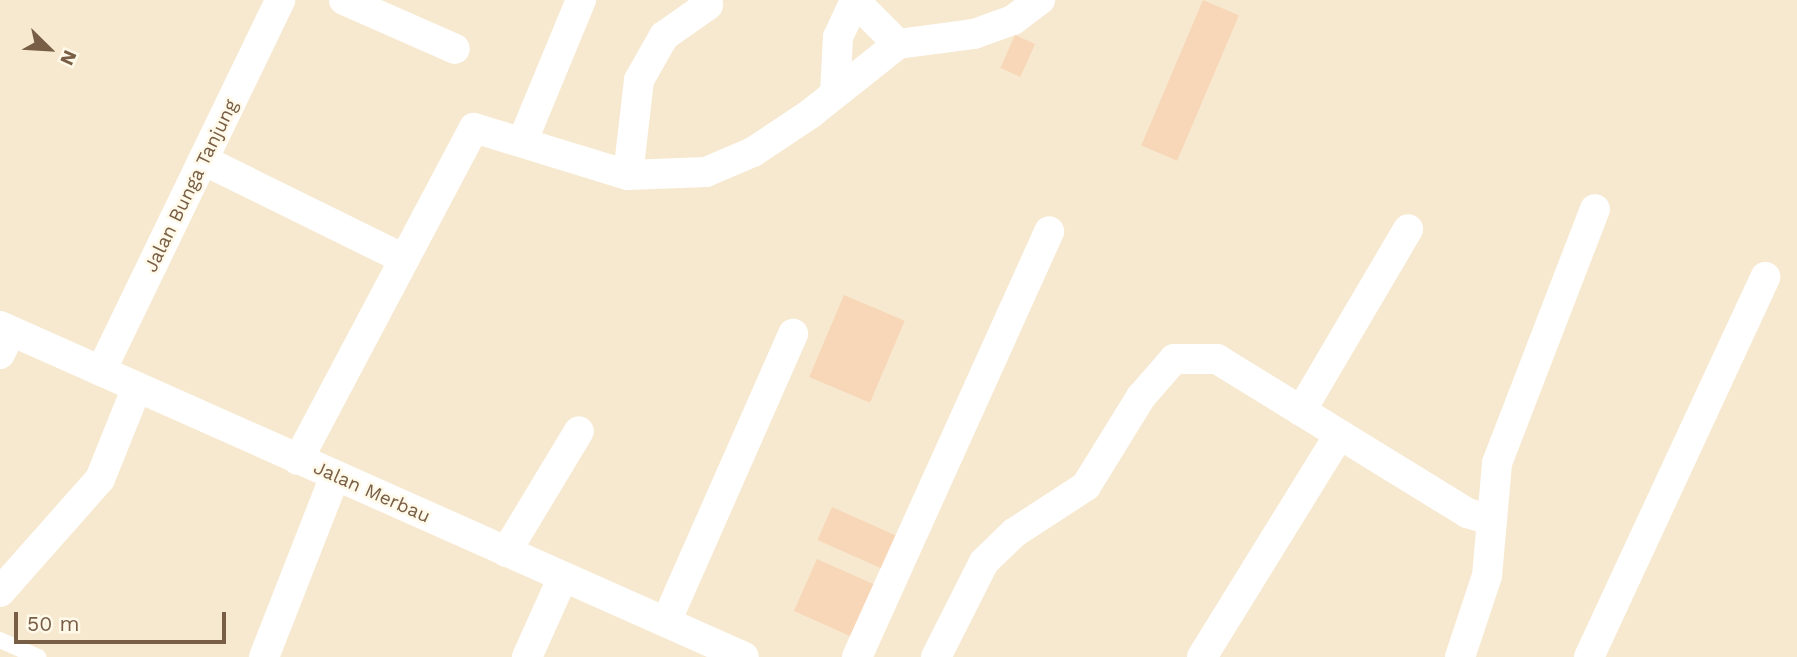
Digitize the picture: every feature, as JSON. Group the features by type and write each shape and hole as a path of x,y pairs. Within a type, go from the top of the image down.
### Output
{"street":[{"name":"Jalan Bunga Tanjung","path":"101,371 281,0"},
{"path":"344,0 455,49"},
{"path":"523,140 582,0"},
{"path":"298,460 474,128 523,140 628,175 706,172 752,152 898,44 974,34 1013,20 1040,0"},
{"path":"835,93 838,37 854,1 898,44"},
{"path":"628,175 639,80 664,36 708,5"},
{"path":"203,160 404,259"},
{"path":"1460,657 1487,576 1492,520 1491,487 1505,440 1595,209"},
{"path":"1301,411 1408,229"},
{"path":"857,657 1049,231"},
{"path":"1589,657 1765,277"},
{"path":"666,622 793,334"},
{"name":"Jalan Merbau","path":"4,337 101,371 744,657"},
{"path":"936,657 984,562 1014,533 1086,486 1148,388 1174,359 1217,359 1467,513 1492,520"},
{"path":"0,592 100,479 137,387"},
{"path":"506,552 579,431"},
{"path":"1202,657 1339,435"},
{"path":"264,657 335,476"},
{"path":"527,657 563,577"}],"lane":[{"path":"0,640 38,657"}],"shaded area":[{"path":"0,0 1797,0 1797,657 0,657"}],"building":[{"path":"1203,0 1239,15 1177,161 1141,145"},
{"path":"1015,35 1035,44 1020,77 1000,68"},
{"path":"844,295 905,321 870,403 809,377"},
{"path":"832,507 899,537 884,570 817,540"},
{"path":"817,559 875,585 852,637 794,611"}]}
